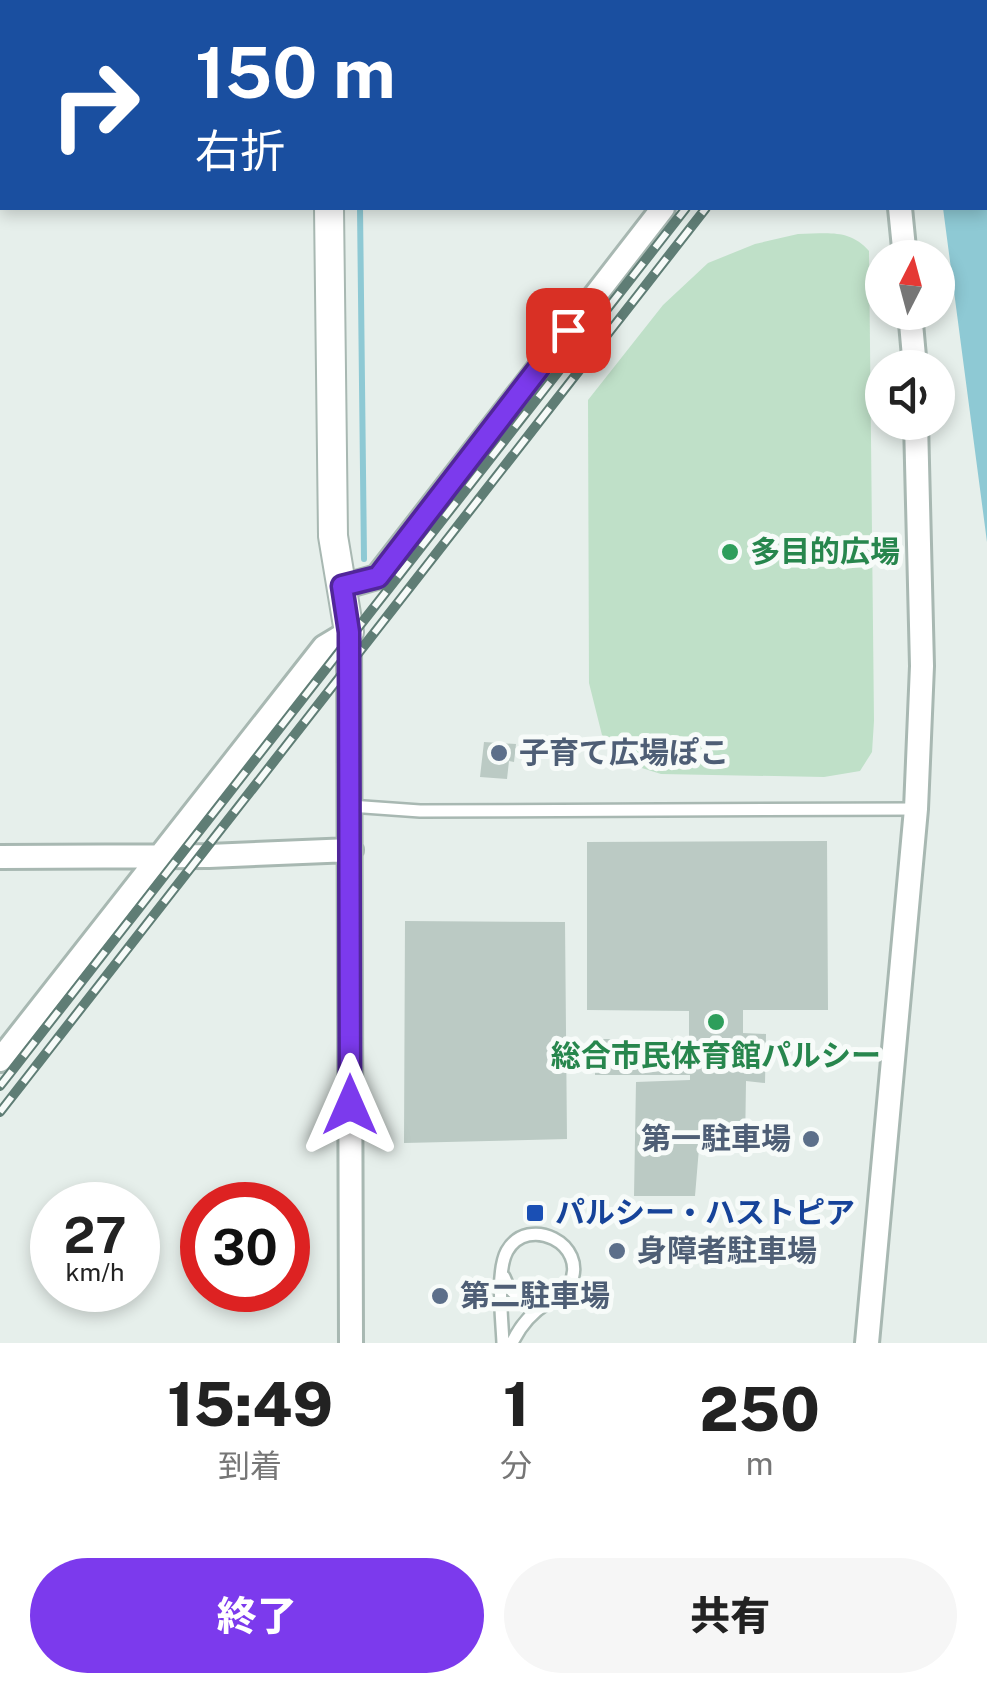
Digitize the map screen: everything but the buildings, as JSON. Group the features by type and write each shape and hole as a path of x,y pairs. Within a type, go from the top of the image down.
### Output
{"street":[{"path":"330,210 333,536 349,632 351,1343"},
{"path":"342,586 378,577 661,210"},
{"path":"900,210 903,240"},
{"path":"867,1343 916,809 922,666 916,440"},
{"path":"0,1060 324,647 349,632"},
{"path":"0,857 351,850"}],"lane":[{"path":"350,806 420,812 916,809"},
{"path":"502,1343 503,1264 508,1250 518,1239 534,1233 560,1241 570,1253 574,1268 571,1282 562,1295 547,1303 518,1330 512,1343"},
{"path":"503,1264 505,1282 515,1295 530,1303 547,1303"}],"green space":[{"name":"多目的広場","path":"827,233 853,239 865,248 865,330 870,330 870,350 865,350 865,440 871,440 872,752 860,771 824,777 661,774 629,764 602,735 589,683 588,400 663,305 708,263 755,244 798,234"}],"water":[{"path":"943,210 987,210 987,542 955,299 955,240 947,240"}],"waterway":[{"path":"360,210 364,559"}],"railway":[{"path":"0,1086 684,210"},
{"path":"0,1112 704,210"}],"place":[{"name":"多目的広場","path":"730,552"},
{"name":"子育て広場ぽこ","path":"499,753"},
{"name":"総合市民体育館パルシー","path":"716,1022"},
{"name":"第一駐車場","path":"811,1139"},
{"name":"パルシー・ハストピア","path":"535,1213"},
{"name":"身障者駐車場","path":"617,1251"},
{"name":"第二駐車場","path":"440,1296"}],"route":[{"path":"350,1105 349,632 342,586 378,577 568,330"}]}
